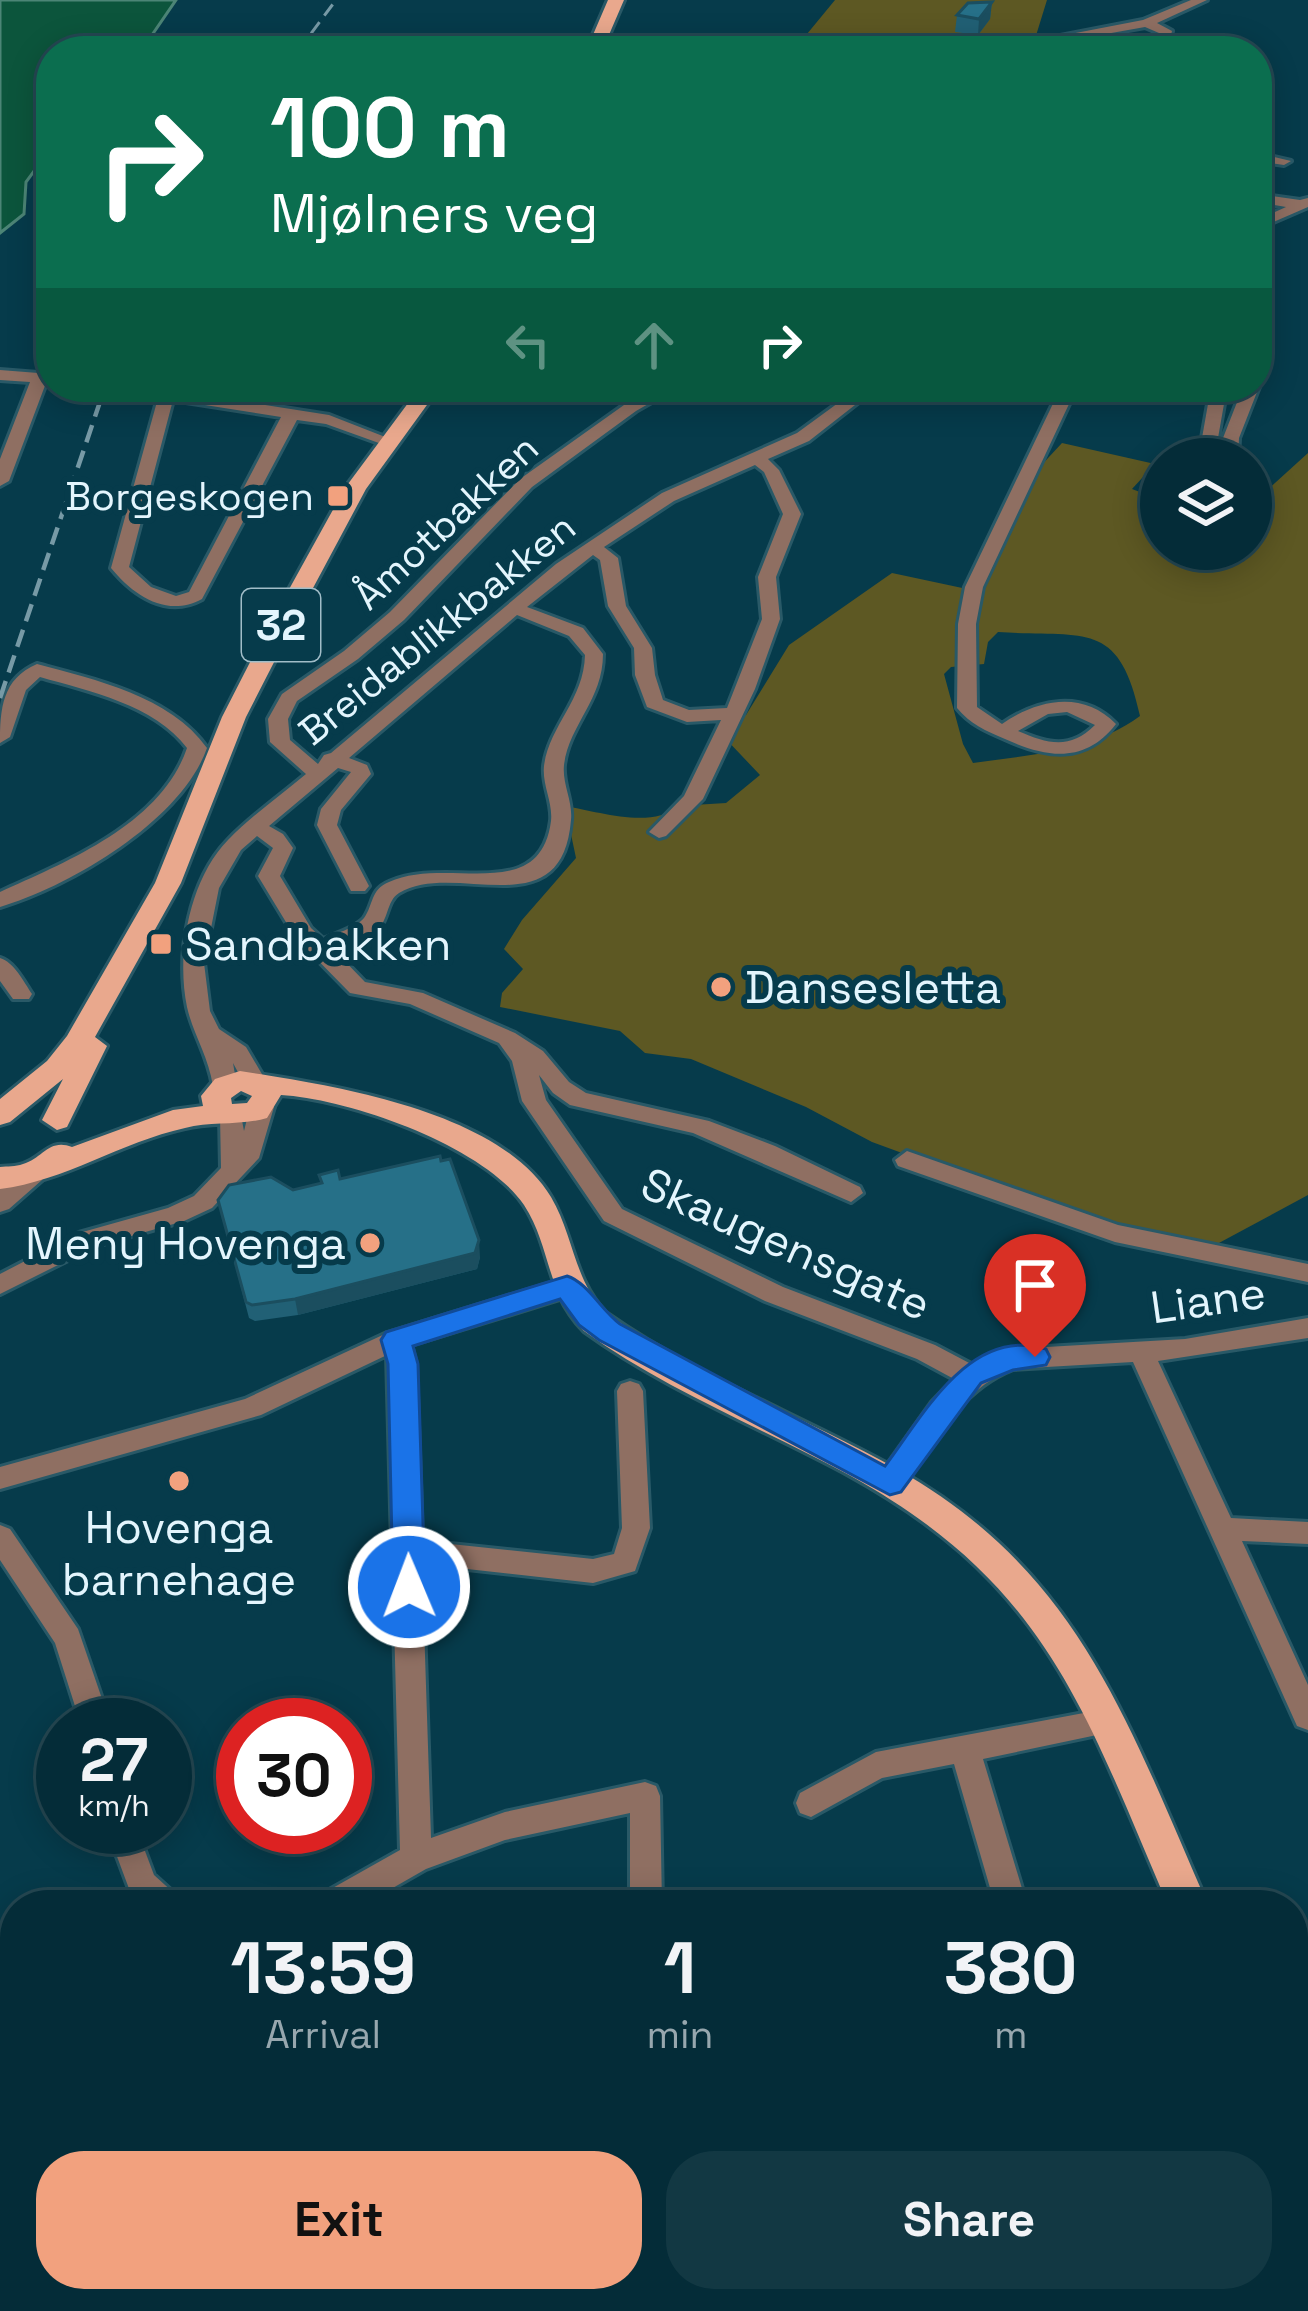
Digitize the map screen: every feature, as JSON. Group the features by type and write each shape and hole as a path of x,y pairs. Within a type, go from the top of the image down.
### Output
{"main road":[{"path":"600,36 616,0"},
{"name":"32","path":"40,1171 65,1145 59,1122 158,920 168,884 249,685 356,488 419,402"},
{"name":"32","path":"0,1116 67,1057 168,884"},
{"path":"0,1178 40,1171 243,1098"},
{"path":"59,1122 102,1129 243,1098 352,1101 471,1144 505,1164 537,1201 567,1286 590,1317 609,1332 890,1483 962,1529 1020,1583 1061,1639 1105,1722 1181,1890"},
{"name":"32","path":"0,1116 24,1112 59,1122"}],"street":[{"path":"1070,36 1146,22 1201,0"},
{"path":"1146,22 1166,31 1165,36"},
{"path":"1272,159 1284,160"},
{"path":"1272,200 1305,204"},
{"path":"1272,218 1305,204"},
{"path":"0,375 36,377"},
{"path":"0,481 36,400"},
{"path":"165,402 120,568 167,603 185,602 196,595 292,413"},
{"path":"221,402 329,420 390,442"},
{"path":"240,406 244,402"},
{"name":"Åmotbakken","path":"324,765 280,742 278,719 289,698 382,629 526,483 644,402"},
{"name":"Breidablikkbakken","path":"0,1285 88,1239 189,1211 233,1169 243,1098 199,1011 194,982 200,911 214,873 254,826 512,607 592,548 668,497 803,437 850,402"},
{"path":"1004,732 967,708 969,604 1062,402"},
{"path":"1210,438 1216,402"},
{"path":"1232,438 1245,402"},
{"path":"659,832 692,799 769,629 767,577 792,514 771,470 757,457"},
{"path":"592,548 609,558 617,606 643,648 649,697 654,703 687,716 733,713"},
{"path":"320,950 369,926 381,896 391,888 441,873 497,880 537,872 562,824 553,767 590,691 594,654 576,632 512,607"},
{"path":"0,737 17,688 37,670 131,702 171,722 193,739 194,762 172,800 156,814 0,900"},
{"path":"324,765 360,769 361,774 331,809 327,825 358,886"},
{"name":"Skaugensgate","path":"254,826 281,843 282,854 270,870 272,885 320,950 358,988 438,1006 534,1053 563,1091 580,1100 680,1120 851,1193"},
{"path":"0,965 21,994"},
{"name":"Skaugensgate","path":"516,1046 534,1101 613,1215 774,1294 926,1352 970,1375"},
{"path":"907,1160 1115,1233 1308,1274"},
{"path":"0,1203 40,1171"},
{"path":"0,1478 252,1408 396,1340 567,1286"},
{"name":"Liane","path":"970,1375 1011,1359 1142,1353 1308,1328"},
{"path":"396,1340 403,1364 416,1858"},
{"path":"1142,1353 1308,1717"},
{"path":"890,1483 970,1375"},
{"path":"409,1551 593,1571 625,1563 636,1528 630,1391"},
{"path":"1220,1528 1308,1532"},
{"path":"0,1537 68,1638 87,1698"},
{"path":"811,1803 876,1766 1105,1722"},
{"path":"964,1747 1006,1890"},
{"path":"359,1890 416,1858 505,1826 645,1796 646,1890"},
{"path":"131,1854 148,1890"}],"shaded area":[{"path":"0,0 176,0 151,36 36,36 36,168 26,182 24,214 0,233"},
{"path":"835,0 1047,0 1036,36 805,36"},
{"path":"1062,443 1140,461 1140,480 1132,489 1140,492 1140,570 1272,570 1272,486 1308,453 1308,1195 1204,1251 1058,1210 872,1142 806,1107 691,1059 645,1053 620,1031 500,1007 502,993 523,969 504,949 522,920 576,858 565,806 639,818 667,813 677,806 726,803 760,775 723,736 728,720 746,715 789,645 892,573 967,589 1035,472","holes":["998,632 1075,635 1109,648 1121,662 1140,716 1082,744 973,763 963,744 944,674 951,667 984,664 988,642"]}],"building":[{"path":"992,2 979,19 957,15 968,3"},
{"path":"440,1156 441,1161 450,1159 479,1240 475,1253 295,1299 246,1302 218,1200 229,1185 271,1177 293,1190 322,1183 319,1175 338,1170 340,1179"}],"railway":[{"path":"309,36 336,0"},
{"path":"0,698 100,402"}],"place":[{"name":"Borgeskogen","path":"338,496"},
{"name":"Sandbakken","path":"161,944"},
{"name":"Dansesletta","path":"721,987"},
{"name":"Meny Hovenga","path":"370,1243"},
{"name":"Hovenga barnehage","path":"179,1481"}],"route":[{"path":"409,1587 403,1364 396,1340 567,1286 590,1317 609,1332 890,1483 970,1375 1011,1359 1035,1357"}]}
